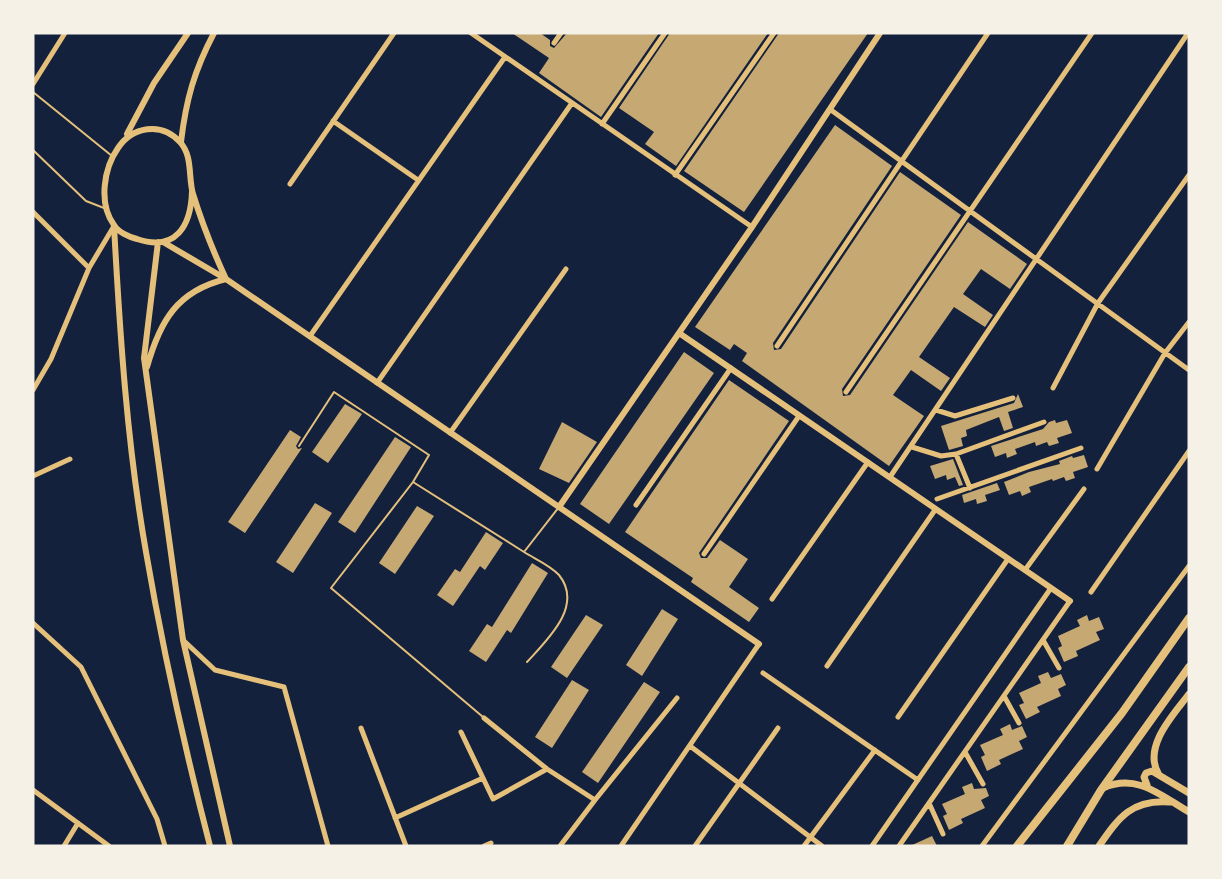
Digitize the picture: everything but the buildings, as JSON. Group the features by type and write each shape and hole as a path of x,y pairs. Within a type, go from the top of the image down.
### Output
{"highway":[{"path":"1017,846 1122,713 1189,618"},
{"path":"1067,846 1101,790 1189,667"}],"main road":[{"path":"1158,773 1154,764 1158,741 1189,694"},
{"path":"1189,793 1158,773 1152,771 1145,774 1144,780 1147,785 1189,812"},
{"path":"1101,790 1126,782 1147,785"},
{"path":"1099,846 1127,811 1145,804 1172,802"}],"street":[{"path":"33,84 65,33"},
{"path":"188,33 154,83 127,134 112,156 106,173 108,209 114,226 124,392 145,550 182,740 210,846"},
{"path":"161,242 182,231 188,222 192,191 191,170 181,142 187,97 200,60 214,33"},
{"path":"290,184 394,33"},
{"path":"471,33 752,228"},
{"path":"554,43 561,33"},
{"path":"602,124 666,33"},
{"path":"675,175 774,33"},
{"path":"559,507 752,228 880,33"},
{"path":"777,346 988,33"},
{"path":"846,392 1092,33"},
{"path":"890,477 1188,33"},
{"path":"310,336 505,57"},
{"path":"377,383 572,103"},
{"path":"831,110 1189,370"},
{"path":"333,121 418,180"},
{"path":"127,134 152,129 170,135 181,142"},
{"path":"1053,388 1098,303 1189,175"},
{"path":"192,191 211,249 226,279"},
{"path":"33,212 89,268"},
{"path":"114,226 129,237 161,242 226,279 759,644 621,846"},
{"path":"33,390 51,359 89,268 114,226"},
{"path":"161,242 145,340 146,370 183,640 230,846"},
{"path":"450,433 566,268"},
{"path":"146,370 152,347 168,315 192,291 226,279"},
{"path":"1097,469 1165,352 1189,322"},
{"path":"679,333 1070,601 899,846"},
{"path":"636,505 731,368"},
{"path":"936,410 944,415 955,416 1013,398"},
{"path":"704,554 800,416"},
{"path":"912,447 927,454 956,454 1044,422"},
{"path":"937,499 1081,448"},
{"path":"1091,592 1189,451"},
{"path":"956,454 970,488"},
{"path":"33,476 70,459"},
{"path":"772,599 868,462"},
{"path":"1025,570 1084,489"},
{"path":"827,666 936,510"},
{"path":"898,717 1008,559"},
{"path":"982,846 1189,566"},
{"path":"872,846 1051,588"},
{"path":"33,622 81,667 157,819 165,846"},
{"path":"183,640 215,670 284,687 327,846"},
{"path":"1042,640 1059,668"},
{"path":"763,673 918,780"},
{"path":"1004,696 1019,723"},
{"path":"560,846 677,698"},
{"path":"484,718 547,769 595,800"},
{"path":"361,728 406,846"},
{"path":"695,846 778,728"},
{"path":"460,732 493,799 547,769"},
{"path":"690,746 822,846"},
{"path":"804,846 875,750"},
{"path":"965,752 983,784"},
{"path":"395,818 483,778"},
{"path":"33,790 109,846"},
{"path":"929,803 943,834"},
{"path":"64,846 78,823"},
{"path":"483,846 491,843"}],"lane":[{"path":"33,92 112,156"},
{"path":"33,150 86,201 108,209"},
{"path":"299,446 334,392 429,455 413,482 331,588 484,718"},
{"path":"413,482 558,574 567,589 567,606 552,635 527,662"},
{"path":"524,552 559,507"}]}
